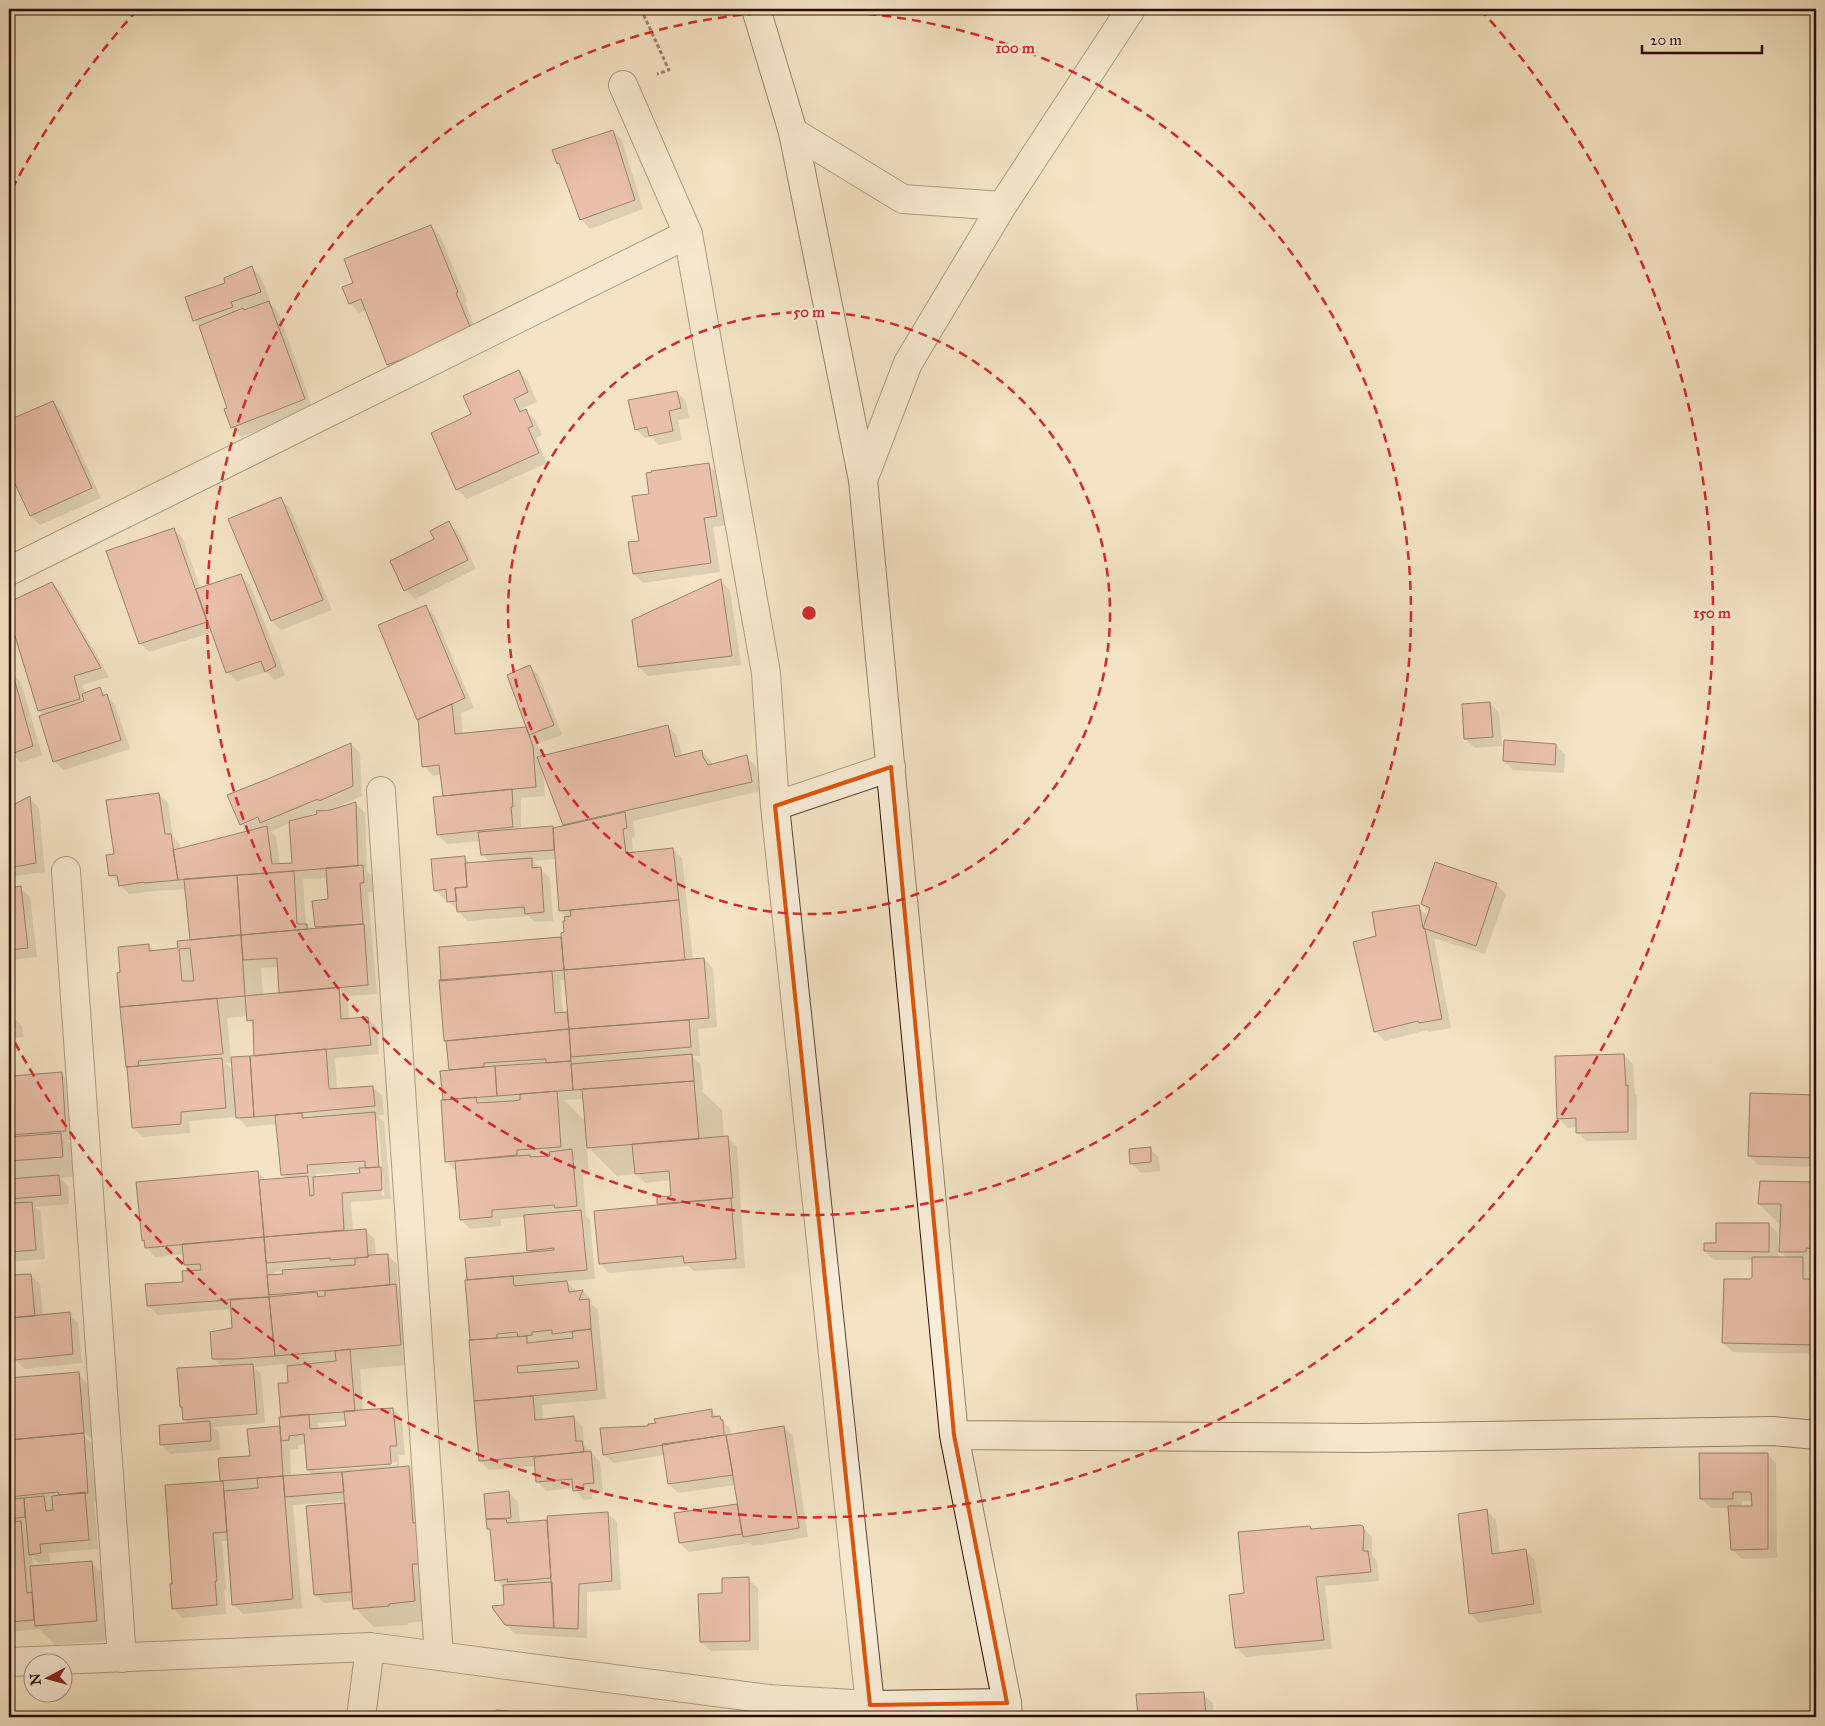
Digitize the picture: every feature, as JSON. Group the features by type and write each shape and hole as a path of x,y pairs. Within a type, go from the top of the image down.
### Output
{"street":[{"path":"9,1662 370,1647 768,1699 1007,1710 954,1435 863,480 792,132 756,9"},
{"path":"863,480 908,363 1002,206 1130,9"},
{"path":"623,85 688,234 766,673 775,806 870,1705"},
{"path":"792,132 903,199 1002,206"},
{"path":"9,571 688,234"},
{"path":"775,806 891,767"},
{"path":"381,791 439,1656"},
{"path":"66,870 122,1658"},
{"path":"954,1435 1363,1438 1773,1431 1816,1435"},
{"path":"361,1717 370,1647"}],"path":[{"path":"623,85 669,70 641,9"}],"highlighted area":[{"path":"891,767 954,1435 1007,1703 870,1705 775,806"}],"building":[{"path":"613,130 635,200 580,220 559,163 557,164 552,150"},
{"path":"431,225 471,329 436,343 437,346 387,365 361,299 349,304 342,287 353,283 344,259"},
{"path":"252,266 261,292 231,302 233,307 193,321 185,297 225,283 224,278"},
{"path":"269,301 305,399 231,428 224,409 227,408 199,326 243,308 244,310"},
{"path":"519,370 528,392 514,399 520,412 526,409 533,426 528,428 539,453 456,490 431,433 471,414 463,396"},
{"path":"677,391 681,408 669,411 673,431 649,436 647,427 635,430 628,400"},
{"path":"53,401 92,488 30,516 9,471 9,420"},
{"path":"709,463 717,516 704,518 711,563 633,574 628,542 639,541 632,496 649,494 646,473"},
{"path":"281,497 323,600 271,621 228,519"},
{"path":"449,521 468,560 404,591 390,561 434,539 430,531"},
{"path":"174,528 207,622 139,644 106,551"},
{"path":"241,574 276,666 265,672 261,661 226,673 196,589"},
{"path":"721,579 732,656 638,667 632,620"},
{"path":"52,582 101,668 74,676 80,699 38,711 11,623 13,623 9,611 9,602"},
{"path":"426,605 465,698 417,720 378,625"},
{"path":"530,665 554,725 529,735 507,675"},
{"path":"12,671 33,746 11,754 9,748 9,673"},
{"path":"100,687 103,696 107,694 121,740 53,762 39,716 84,701 82,694"},
{"path":"1490,702 1493,737 1464,739 1462,704"},
{"path":"452,704 455,734 526,727 533,746 536,787 443,796 439,765 422,767 418,719"},
{"path":"668,725 675,757 702,750 703,757 708,765 747,755 752,782 563,825 537,757"},
{"path":"1504,740 1556,744 1555,765 1503,761"},
{"path":"351,743 353,786 260,823 258,817 240,825 227,795"},
{"path":"512,789 513,827 437,835 433,797"},
{"path":"159,793 165,834 171,834 178,880 119,886 117,875 109,876 106,855 114,854 106,800"},
{"path":"30,796 36,863 9,868 9,807"},
{"path":"356,802 358,866 178,880 173,850 267,826 272,864 292,863 289,821 317,814 316,811 330,810"},
{"path":"625,812 627,828 623,829 626,853 673,848 679,900 559,911 553,828"},
{"path":"553,826 554,850 481,855 478,832"},
{"path":"465,856 467,887 455,888 457,901 447,902 446,889 434,891 431,859"},
{"path":"532,858 532,868 541,867 544,912 525,914 524,907 457,912 455,888 467,887 465,863"},
{"path":"1435,862 1497,883 1476,946 1423,928 1430,908 1421,904"},
{"path":"363,865 364,883 360,883 363,924 315,927 312,901 328,899 326,868"},
{"path":"294,871 297,924 307,924 307,929 241,935 237,875"},
{"path":"237,875 241,935 190,940 184,879"},
{"path":"21,886 28,948 9,950 9,888"},
{"path":"679,900 685,960 564,970 561,933 564,932 564,917 571,916 570,910"},
{"path":"1419,905 1442,1019 1419,1023 1418,1021 1374,1032 1353,942 1376,936 1372,912"},
{"path":"364,924 368,985 279,993 277,958 243,960 241,935"},
{"path":"241,935 245,996 120,1007 117,973 120,972 118,947 149,944 149,951 178,948 177,941","holes":["190,948 194,981 182,981 179,949"]},
{"path":"561,937 564,970 441,981 439,947"},
{"path":"704,958 709,1018 569,1029 564,970"},
{"path":"552,971 555,1013 567,1012 569,1029 444,1041 439,980"},
{"path":"339,987 341,1019 368,1017 371,1045 254,1056 253,1020 247,1021 245,996"},
{"path":"217,998 223,1054 138,1061 139,1066 126,1067 120,1007"},
{"path":"14,1015 15,1028 9,1029 9,1016"},
{"path":"689,1020 691,1047 571,1057 569,1029"},
{"path":"569,1029 571,1061 546,1063 546,1059 484,1063 484,1067 449,1070 446,1041"},
{"path":"326,1049 329,1089 373,1086 375,1106 254,1117 250,1056"},
{"path":"692,1054 694,1081 573,1090 571,1064"},
{"path":"1624,1054 1626,1086 1628,1085 1628,1132 1576,1133 1576,1118 1557,1119 1555,1056"},
{"path":"250,1056 254,1117 236,1118 231,1057"},
{"path":"222,1058 226,1108 181,1112 181,1124 132,1128 127,1067"},
{"path":"571,1061 573,1090 497,1096 495,1066"},
{"path":"495,1066 497,1096 443,1100 440,1071"},
{"path":"62,1072 66,1131 9,1135 9,1107 14,1106 12,1076"},
{"path":"694,1081 699,1139 587,1148 582,1089"},
{"path":"557,1091 561,1147 517,1150 517,1155 445,1162 441,1100 476,1097 477,1103 512,1101 520,1100 520,1094"},
{"path":"1750,1093 1816,1095 1816,1158 1748,1156"},
{"path":"375,1112 379,1167 365,1168 365,1161 307,1165 308,1173 281,1175 275,1115 302,1113 302,1118"},
{"path":"61,1133 63,1157 9,1161 9,1137"},
{"path":"728,1136 733,1198 657,1204 657,1197 671,1196 669,1171 635,1174 632,1144"},
{"path":"1151,1147 1151,1162 1130,1164 1129,1149"},
{"path":"572,1149 577,1206 555,1208 554,1205 492,1210 492,1217 460,1220 455,1161 530,1155 530,1157 550,1156 549,1152"},
{"path":"381,1167 382,1190 342,1193 344,1230 264,1237 259,1180 308,1176 310,1196 314,1195 313,1177 360,1173 359,1168"},
{"path":"258,1171 264,1237 145,1248 144,1240 142,1241 136,1182"},
{"path":"59,1175 61,1195 9,1199 9,1179"},
{"path":"1760,1181 1816,1182 1816,1249 1806,1248 1806,1252 1779,1252 1781,1204 1758,1204"},
{"path":"731,1198 736,1259 684,1263 683,1256 599,1264 594,1211"},
{"path":"32,1202 36,1250 9,1252 9,1203"},
{"path":"581,1210 587,1270 467,1280 465,1258 554,1250 554,1248 527,1251 524,1215"},
{"path":"1716,1223 1769,1223 1769,1252 1704,1251 1704,1243 1716,1243"},
{"path":"366,1229 368,1257 266,1263 264,1237"},
{"path":"264,1237 269,1297 147,1306 145,1284 183,1282 182,1271 201,1270 200,1264 184,1265 182,1244"},
{"path":"388,1254 390,1285 269,1295 267,1275 283,1274 282,1270 355,1265 355,1258"},
{"path":"1752,1257 1803,1257 1803,1279 1816,1279 1816,1345 1722,1343 1724,1279 1750,1279 1752,1277"},
{"path":"31,1274 35,1316 9,1318 9,1275"},
{"path":"513,1276 514,1286 567,1281 569,1292 583,1290 579,1300 589,1299 591,1329 552,1334 552,1330 532,1332 532,1335 518,1337 517,1332 497,1334 497,1338 470,1340 465,1280"},
{"path":"396,1284 401,1345 275,1356 269,1297 317,1292 318,1297 325,1296 325,1291"},
{"path":"269,1297 275,1356 212,1359 210,1332 232,1328 230,1299"},
{"path":"70,1312 73,1354 14,1360 13,1350 9,1350 9,1318"},
{"path":"591,1329 597,1390 474,1401 469,1340 527,1336 527,1343 573,1338 572,1331","holes":["578,1361 579,1368 518,1373 517,1366"]},
{"path":"350,1349 355,1411 281,1417 278,1383 288,1383 287,1366 336,1361 335,1351"},
{"path":"253,1364 257,1414 183,1420 177,1368"},
{"path":"79,1372 84,1433 9,1440 9,1378"},
{"path":"533,1396 535,1420 574,1416 576,1441 582,1441 584,1452 479,1461 474,1401"},
{"path":"393,1408 397,1446 390,1446 391,1464 307,1470 304,1434 289,1436 289,1440 281,1441 279,1417 309,1414 310,1429 346,1426 344,1411"},
{"path":"712,1409 712,1417 720,1416 721,1420 723,1420 724,1435 603,1455 600,1428 648,1426 648,1424 656,1423 654,1419"},
{"path":"210,1421 211,1441 160,1445 159,1425"},
{"path":"280,1426 283,1476 220,1481 218,1458 250,1456 247,1429"},
{"path":"784,1426 799,1528 743,1537 726,1435"},
{"path":"84,1433 88,1493 59,1495 58,1492 9,1497 9,1440"},
{"path":"726,1435 733,1475 668,1484 662,1444"},
{"path":"591,1451 594,1483 583,1484 583,1490 573,1491 572,1479 536,1482 534,1457"},
{"path":"1699,1453 1768,1453 1768,1549 1731,1550 1728,1506 1752,1506 1751,1492 1733,1492 1733,1499 1700,1499"},
{"path":"409,1466 413,1523 421,1522 424,1564 412,1564 415,1601 389,1604 389,1606 353,1609 342,1472"},
{"path":"342,1472 344,1492 285,1497 283,1476"},
{"path":"283,1476 293,1599 232,1605 224,1491 258,1488 257,1478"},
{"path":"223,1481 227,1532 213,1533 217,1605 172,1609 165,1485"},
{"path":"509,1491 511,1518 486,1519 484,1494"},
{"path":"85,1492 89,1540 40,1544 41,1553 29,1555 24,1498 44,1496 46,1511 53,1510 52,1496"},
{"path":"24,1498 25,1517 9,1519 9,1499"},
{"path":"345,1503 352,1592 314,1595 306,1506"},
{"path":"737,1504 742,1534 679,1543 674,1513"},
{"path":"1487,1509 1492,1554 1526,1549 1534,1604 1469,1614 1458,1514"},
{"path":"608,1512 612,1581 579,1584 578,1629 554,1628 547,1516"},
{"path":"486,1519 506,1519 507,1523 547,1520 551,1578 507,1582 508,1579 495,1581 490,1529 487,1529"},
{"path":"21,1521 27,1593 32,1592 34,1620 9,1622 9,1522"},
{"path":"1310,1526 1311,1529 1363,1526 1364,1530 1363,1551 1368,1551 1371,1572 1316,1577 1324,1640 1235,1648 1229,1595 1244,1593 1238,1532"},
{"path":"92,1561 97,1621 35,1626 30,1566"},
{"path":"749,1577 750,1641 700,1642 698,1594 722,1593 722,1578"},
{"path":"552,1582 554,1628 505,1625 493,1609 492,1606 504,1605 503,1585"},
{"path":"1204,1692 1206,1717 1138,1717 1136,1694"},
{"path":"496,1710 528,1713 528,1717 496,1717"},
{"path":"432,1712 471,1712 471,1717 432,1717"}]}
